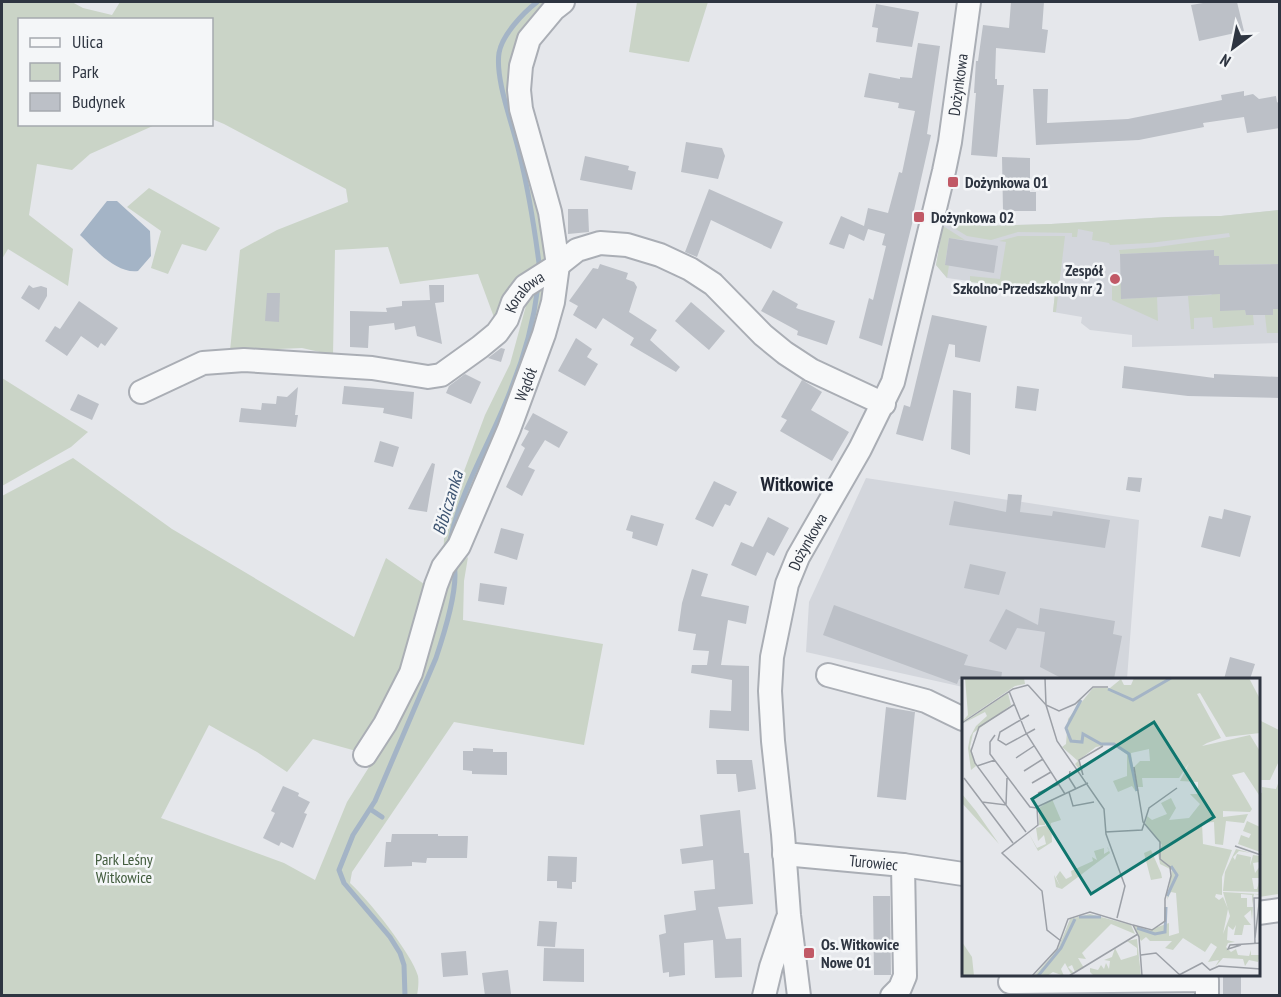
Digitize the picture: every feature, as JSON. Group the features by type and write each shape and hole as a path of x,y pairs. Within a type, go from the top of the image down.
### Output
{"street":[{"name":"Wądół","path":"365,755 386,724 411,673 436,585 443,567 459,546 524,391 553,302 550,212 521,109 519,90 520,66 529,39 554,9 563,2"},
{"name":"Dożynkowa","path":"799,996 789,915 770,691 772,657 778,621 787,584 798,557 860,449 893,382 950,142 969,2"},
{"name":"Koralowa","path":"141,392 203,363 244,360 372,368 428,378 441,375 497,333 507,319 513,302 525,286 553,269 577,250 600,243 627,245 660,255 690,269 713,284 763,335 785,353 811,370 884,404"},
{"path":"828,675 926,701 962,719"},
{"name":"Turowiec","path":"784,854 903,865 962,874"},
{"path":"892,996 900,988 905,976 903,865"},
{"path":"1260,913 1280,910"},
{"path":"764,996 771,967 789,915"},
{"path":"1010,984 1207,980 1207,996"}],"shaded area":[{"name":"Zespół Szkolno-Przedszkolny nr 2","path":"1279,210 1279,343 1132,347 1132,335 1090,330 1081,323 1082,317 1053,312 1055,293 947,278 936,265 944,222 984,226 1051,224 1221,216"},
{"path":"866,478 1139,520 1127,678 962,678 962,687 806,652 809,602"}],"green space":[{"path":"2,2 72,2 83,8 112,15 120,2 578,2 542,14 520,39 551,262 495,320 478,274 400,284 388,247 335,250 333,355 302,348 230,351 240,250 277,230 348,202 346,189 213,119 213,18 18,18 18,126 153,126 90,154 72,170 37,164 29,215 73,249 68,286 8,249 2,259"},
{"path":"637,2 708,2 689,62 629,52"},
{"path":"149,188 220,228 206,251 182,244 168,274 151,268 161,231 127,207"},
{"path":"1279,210 1279,264 1219,265 1219,256 1214,256 1214,250 1120,254 1119,250 1230,237 1229,233 1150,243 1110,245 1092,240 1093,232 1078,229 1077,237 1072,237 1072,233 1018,232 991,240 967,236 944,222 984,226 1051,224 1221,216"},
{"path":"943,226 965,240 949,238 945,264 949,265 947,278 936,265"},
{"path":"1018,236 1065,236 1056,312 1053,312 1055,293 970,282 970,276 1000,279 1006,242 999,241"},
{"path":"550,280 520,382 443,557 445,522 485,415 510,364 530,291"},
{"path":"1121,281 1122,299 1157,297 1158,321 1112,300 1112,282"},
{"path":"1220,288 1220,310 1245,310 1246,315 1253,315 1254,325 1213,328 1212,317 1194,318 1194,329 1191,329 1188,296 1211,295"},
{"path":"1273,309 1279,309 1279,333 1267,333 1265,315"},
{"path":"2,378 88,432 71,447 2,486"},
{"name":"Park Leśny Witkowice","path":"73,458 172,529 354,637 386,558 427,586 406,674 367,754 313,739 287,772 209,725 161,818 284,863 315,880 347,802 376,756 449,573 468,557 464,581 463,620 603,644 584,745 454,722 352,872 350,883 388,927 414,966 418,976 417,995 2,996 2,496"},
{"path":"1261,721 1279,730 1279,761 1270,780 1260,780"},
{"path":"1279,781 1279,894 1260,897 1260,792 1262,793 1262,787 1276,789"}],"water":[{"path":"107,201 117,201 150,231 151,256 138,271 122,269 114,265 80,235"}],"building":[{"path":"1011,2 1044,2 1042,29 1048,30 1045,53 996,48 995,79 997,79 997,85 1004,85 997,157 971,155 976,61 978,61 983,25 1009,28"},
{"path":"1209,2 1237,2 1244,31 1199,41 1191,5"},
{"path":"876,4 919,12 912,47 876,42 878,28 872,27"},
{"path":"918,43 940,46 927,134 931,135 882,346 859,338 869,298 873,300 886,246 882,245 885,234 868,229 864,241 849,234 844,249 829,244 841,216 864,226 868,208 888,213 899,172 902,173 915,111 898,108 899,103 864,97 869,73 900,79 900,77 912,78"},
{"path":"1033,89 1048,89 1047,123 1128,119 1222,100 1221,95 1244,91 1244,96 1253,94 1259,99 1276,96 1280,104 1280,128 1247,133 1244,117 1203,123 1204,127 1139,140 1036,145"},
{"path":"686,142 722,148 725,156 718,179 681,172"},
{"path":"585,156 629,166 628,170 636,172 632,190 580,180"},
{"path":"1002,157 1030,158 1030,192 1036,192 1036,211 1003,211"},
{"path":"709,189 783,222 771,249 711,220 697,257 685,252"},
{"path":"568,209 588,209 589,232 568,234"},
{"path":"949,238 998,246 994,273 945,265"},
{"path":"1214,250 1214,256 1219,256 1219,265 1280,264 1280,309 1273,309 1273,315 1246,315 1245,310 1220,311 1220,294 1121,299 1120,254"},
{"path":"600,264 628,273 626,279 634,282 637,287 629,312 657,330 650,340 680,367 676,372 630,345 634,338 603,318 596,329 573,315 578,306 569,301 593,268 598,269"},
{"path":"29,285 33,288 41,286 47,288 47,296 39,310 21,298"},
{"path":"429,285 444,285 444,302 435,303 442,344 417,336 415,326 395,330 394,323 369,326 368,348 350,347 350,311 387,312 386,308 402,306 402,301 430,300"},
{"path":"773,290 798,304 796,308 835,321 827,345 797,335 798,331 761,311"},
{"path":"267,293 280,293 279,322 265,321"},
{"path":"79,301 118,328 105,346 101,343 98,348 81,336 67,356 45,341 55,326 60,329"},
{"path":"691,302 725,331 709,350 675,321"},
{"path":"932,315 987,326 980,362 955,357 955,345 949,344 923,441 896,434 904,405 910,407"},
{"path":"576,338 592,349 587,357 598,364 585,386 558,371"},
{"path":"501,348 505,349 501,362 488,358"},
{"path":"1124,366 1214,378 1214,374 1280,377 1280,398 1188,396 1122,388"},
{"path":"465,374 481,382 471,404 446,393 449,386"},
{"path":"802,380 822,392 811,410 849,432 832,461 780,431 787,420 781,417"},
{"path":"344,386 414,392 412,419 383,413 384,408 342,404"},
{"path":"1017,386 1039,389 1036,411 1015,408"},
{"path":"298,387 296,427 239,422 241,408 261,410 262,403 276,404 277,396 287,397"},
{"path":"953,390 971,393 970,455 951,449"},
{"path":"78,394 99,404 92,420 70,410"},
{"path":"533,413 568,432 559,448 545,440 528,467 535,470 522,496 506,487 525,448 521,445 529,431 524,429"},
{"path":"380,441 399,447 393,467 374,462"},
{"path":"432,463 435,464 427,512 408,509"},
{"path":"1128,477 1142,478 1140,492 1126,490"},
{"path":"714,481 737,492 730,506 725,504 713,527 695,519"},
{"path":"1008,494 1022,495 1020,512 1052,516 1053,511 1110,520 1105,548 949,525 954,501 1006,512"},
{"path":"1224,509 1251,516 1240,557 1201,547 1209,516 1222,519"},
{"path":"631,515 664,524 657,546 632,538 633,532 626,530"},
{"path":"768,517 789,528 774,556 767,552 756,576 731,565 741,542 753,547"},
{"path":"501,528 524,534 517,560 494,553"},
{"path":"970,564 1006,572 999,595 964,588"},
{"path":"692,569 708,574 701,596 749,606 746,624 728,620 721,665 749,666 749,731 709,728 710,710 731,711 732,680 691,673 692,665 707,665 709,651 693,650 696,634 678,631 682,603"},
{"path":"480,583 507,587 504,605 478,601"},
{"path":"834,605 968,655 964,665 1002,672 1001,678 962,678 957,684 823,635"},
{"path":"1040,608 1115,621 1113,634 1122,636 1114,678 1061,678 1040,667 1045,632 1017,628 1006,650 989,641 1006,609 1038,625"},
{"path":"1230,657 1255,664 1250,678 1224,678"},
{"path":"886,707 915,712 906,800 877,797"},
{"path":"473,748 507,752 507,775 472,774 472,771 463,770 463,751 473,751"},
{"path":"716,760 752,760 756,789 738,792 736,774 717,774"},
{"path":"283,786 299,793 298,796 310,802 304,813 307,814 293,848 281,842 279,846 263,838 275,813 271,811"},
{"path":"740,810 744,853 749,853 753,904 718,907 726,939 741,938 742,977 715,978 713,940 684,943 685,975 669,977 669,972 663,973 659,935 666,933 664,915 696,910 694,891 715,889 713,860 682,864 680,849 703,846 700,815"},
{"path":"392,834 468,836 467,858 427,858 426,863 412,862 412,866 384,867 386,842 391,842"},
{"path":"548,856 577,857 576,882 572,882 572,889 557,888 557,881 547,881"},
{"path":"873,896 890,896 891,975 874,975"},
{"path":"539,921 557,922 555,947 537,946"},
{"path":"544,948 584,949 584,982 543,981"},
{"path":"466,951 468,975 443,977 441,953"},
{"path":"508,970 511,994 485,996 482,973"},
{"path":"1223,976 1241,976 1241,996 1223,996"}],"waterway":[{"name":"Bibiczanka","path":"537,2 520,18 504,39 498,64 502,89 526,182 540,271"},
{"name":"Bibiczanka","path":"450,540 462,501 520,364 531,325 538,286"},
{"name":"Bibiczanka","path":"405,996 404,965 400,953 390,937 344,883 339,870 353,835 375,801 436,658 453,598 454,564"},
{"path":"370,809 382,817"}],"place":[{"name":"Dożynkowa 01","path":"953,182"},
{"name":"Dożynkowa 02","path":"919,217"},
{"name":"Zespół Szkolno-Przedszkolny nr 2","path":"1115,279"},
{"name":"Os. Witkowice Nowe 01","path":"809,953"}],"district":[{"name":"Witkowice","path":"797,484"}]}
